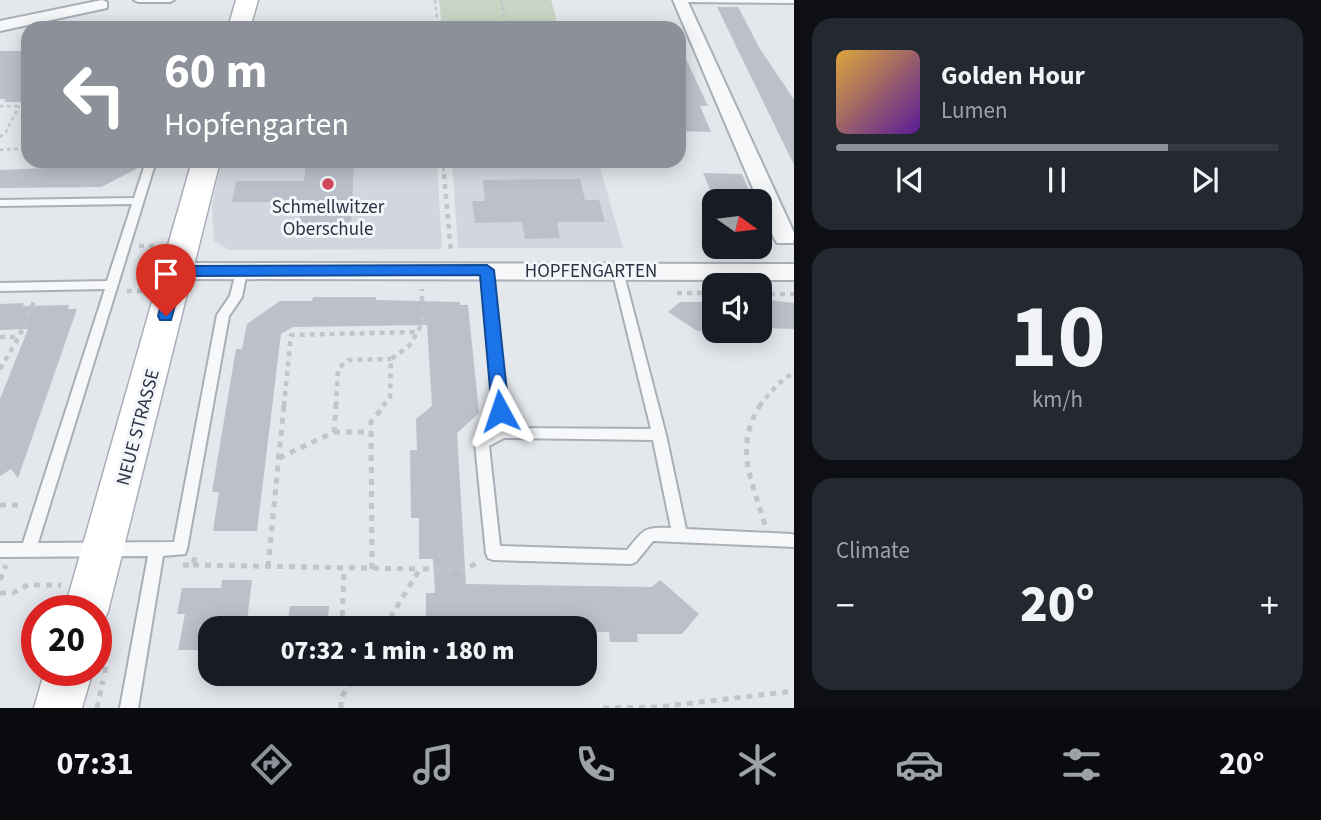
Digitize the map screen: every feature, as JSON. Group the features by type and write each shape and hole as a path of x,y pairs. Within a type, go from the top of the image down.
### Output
{"street":[{"path":"17,22 30,0"},
{"path":"241,21 247,0"},
{"path":"680,0 785,238"},
{"path":"22,21 102,5"},
{"path":"0,26 21,21"},
{"name":"NEUE STRASSE","path":"95,581 204,168"},
{"name":"HOPFENGARTEN","path":"177,271 794,272"},
{"path":"58,708 64,686"}],"lane":[{"path":"138,0 170,0"},
{"path":"680,0 794,2"},
{"path":"28,550 149,168"},
{"path":"0,203 138,201"},
{"path":"487,270 502,433"},
{"path":"618,270 659,435 680,534"},
{"path":"0,551 28,550 95,581 158,549 180,549 223,315 236,297 242,271"},
{"path":"0,287 112,285"},
{"path":"659,435 502,433 482,443 493,553 631,557 650,534 791,541"},
{"path":"129,708 158,549"}],"path":[{"path":"435,0 437,21"},
{"path":"501,0 506,21"},
{"path":"0,106 19,106"},
{"path":"0,137 19,106"},
{"path":"0,150 21,148"},
{"path":"444,168 451,253"},
{"path":"440,253 464,253"},
{"path":"334,432 338,369 348,360 391,359 408,347 422,321 422,291"},
{"path":"772,294 794,294"},
{"path":"0,369 19,337 37,295"},
{"path":"268,567 291,335 418,332"},
{"path":"0,338 19,337"},
{"path":"372,569 371,422 390,397 391,359"},
{"path":"769,539 745,446 750,428 767,396 794,371"},
{"path":"279,458 334,432 371,432"},
{"path":"0,505 42,505"},
{"path":"193,565 466,569 493,553"},
{"path":"342,616 344,568"},
{"path":"391,616 420,569"},
{"path":"0,593 13,593 28,585 95,581"},
{"path":"341,708 341,698 348,686"},
{"path":"603,708 658,707 794,691"}],"shaded area":[{"name":"Schmellwitzer Oberschule","path":"220,168 437,168 442,249 229,250 214,241 212,207"},
{"path":"452,168 600,168 623,248 458,248"}],"green space":[{"path":"439,0 551,0 557,21 441,21"}],"building":[{"path":"717,7 738,7 760,49 794,100 794,165"},
{"path":"0,51 21,51 21,102 4,102 6,99 0,99"},
{"path":"686,59 708,106 700,106 711,132 686,131"},
{"path":"138,168 101,187 0,188 0,170"},
{"path":"305,168 354,168 351,224 299,224 301,202 232,202 236,181 304,181"},
{"path":"703,173 742,174 748,189 710,189"},
{"path":"580,179 585,200 599,200 605,222 557,222 560,238 525,239 522,222 475,223 472,201 485,201 483,180"},
{"path":"313,297 376,297 376,300 460,302 460,305 468,305 479,413 457,433 466,584 652,587 660,580 699,614 682,634 637,634 638,642 610,642 609,632 597,632 597,616 426,616 426,593 435,593 433,559 419,559 419,518 411,518 410,450 417,450 416,419 432,406 427,325 293,327 281,334 257,531 213,531 219,492 212,492 236,349 242,349 247,324 280,301 312,301"},
{"path":"772,300 794,303 794,329 772,328"},
{"path":"680,302 702,302 702,330 699,332 668,312"},
{"path":"24,303 23,306 69,305 68,309 77,309 18,478 11,469 0,476 0,399 28,329 0,330 0,304"},
{"path":"222,580 252,580 248,616 198,616 198,650 178,650 185,614 177,614 182,588 221,588"},
{"path":"290,606 329,606 328,616 289,616"}],"place":[{"name":"Schmellwitzer Oberschule","path":"328,184"}],"route":[{"path":"166,316 177,271 487,270 500,411"}]}
